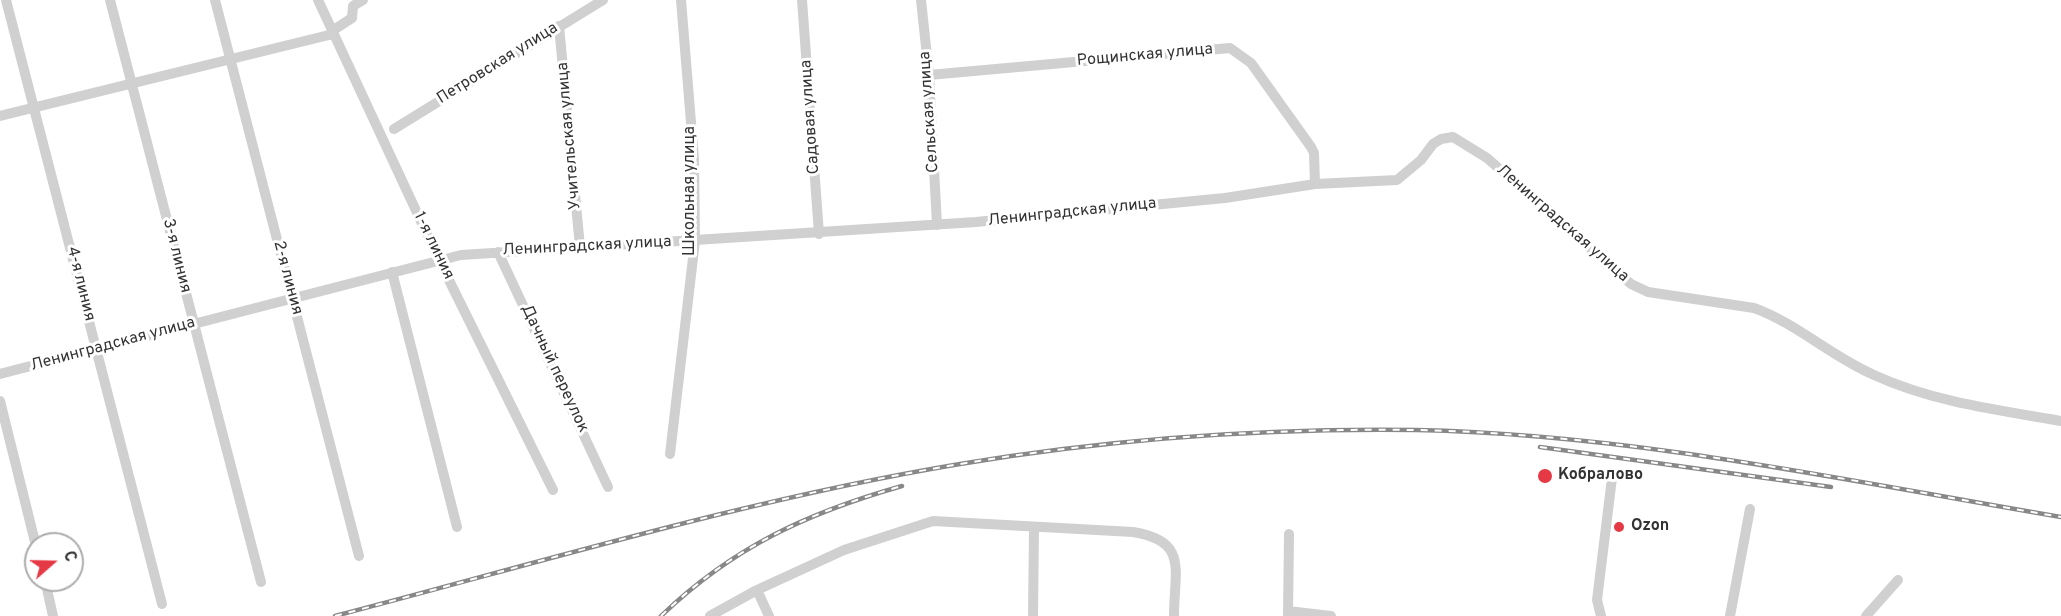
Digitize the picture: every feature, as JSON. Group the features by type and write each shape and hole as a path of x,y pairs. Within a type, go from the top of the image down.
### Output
{"street":[{"name":"4-я линия","path":"6,0 162,604"},
{"name":"3-я линия","path":"110,0 261,582"},
{"name":"2-я линия","path":"214,0 359,556"},
{"name":"1-я линия","path":"318,0 439,260 553,490"},
{"path":"0,116 332,33 352,18 353,6 363,0"},
{"name":"Петровская улица","path":"394,129 603,0"},
{"name":"Школьная улица","path":"670,454 695,241 694,159 681,0"},
{"name":"Садовая улица","path":"802,0 819,234"},
{"name":"Сельская улица","path":"921,0 929,75 937,225"},
{"name":"Учительская улица","path":"559,26 580,247"},
{"name":"Рощинская улица","path":"929,75 1230,48 1251,63 1311,147 1314,153 1315,184"},
{"name":"Ленинградская улица","path":"0,374 439,260 498,252 937,225 1225,198 1315,184 1397,180 1421,160 1433,144 1441,139 1453,137 1487,158 1613,271 1640,289 1754,308 1767,313 1872,375 1937,399 2061,420"},
{"name":"Дачный переулок","path":"498,252 608,487"},
{"path":"392,272 457,527"},
{"path":"0,401 33,532"},
{"path":"1601,616 1597,600 1612,478"},
{"path":"1730,616 1750,509"},
{"path":"710,616 757,590 844,549 933,521 1133,532 1163,540 1174,555 1174,616"},
{"path":"1033,616 1034,528"},
{"path":"1289,534 1288,613 1331,616"},
{"path":"1866,616 1898,580"},
{"path":"757,590 770,616"},
{"path":"48,592 54,616"}],"railway":[{"path":"335,616 724,513 881,478 1016,455 1130,442 1244,433 1416,430 1497,433 1578,440 1740,462 2061,517"},
{"path":"1540,447 1831,487"},
{"path":"661,616 716,570 773,535 834,508 902,486"}],"place":[{"name":"Кобралово","path":"1545,476"},
{"name":"Ozon","path":"1619,527"}]}
